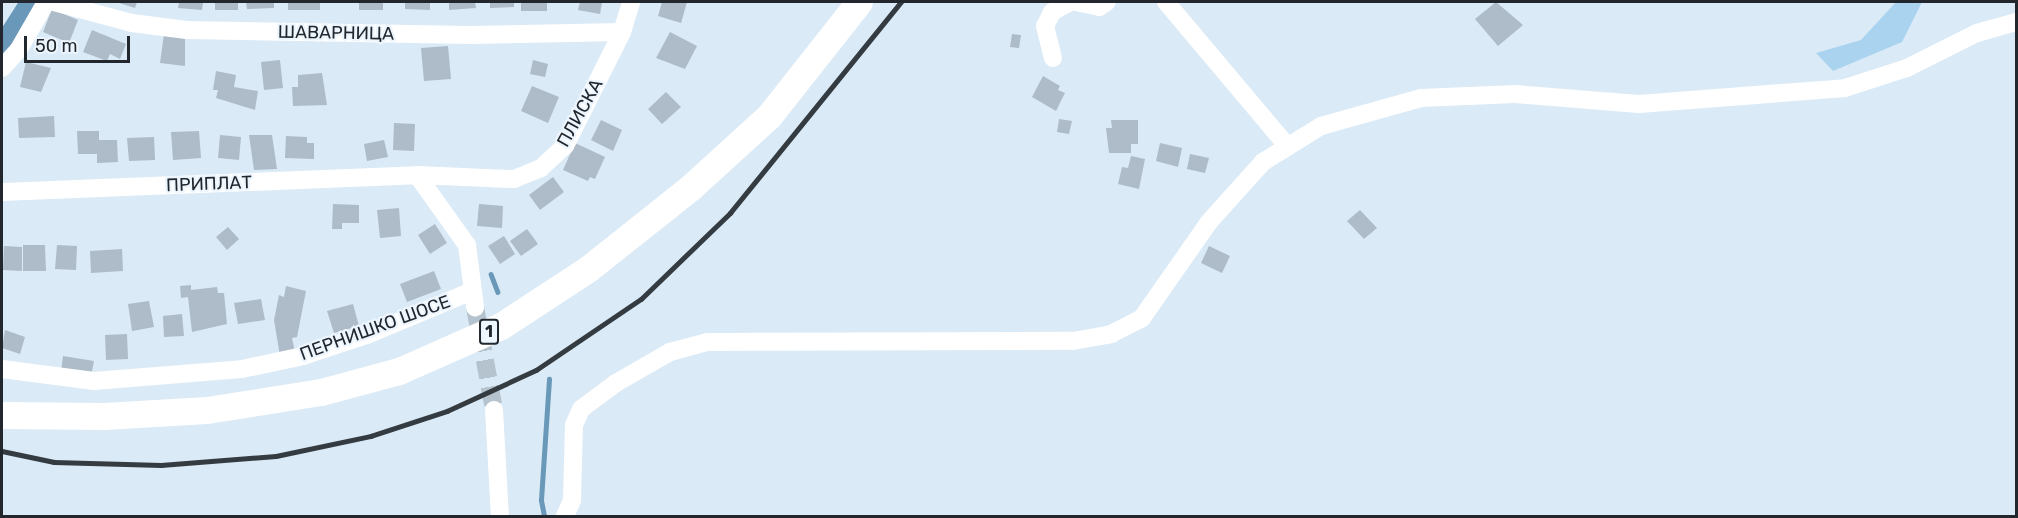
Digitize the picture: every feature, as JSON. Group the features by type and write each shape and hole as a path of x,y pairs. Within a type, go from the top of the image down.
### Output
{"highway":[{"name":"1","path":"2,415 104,416 207,410 321,392 399,371 501,326 588,269 708,172 769,116 859,2"}],"street":[{"path":"2,68 19,49 46,2"},
{"name":"ШАВАРНИЦА","path":"54,2 132,23 188,30 470,35 622,32"},
{"name":"ПЛИСКА","path":"417,175 514,179 541,168 565,146 622,32 630,2"},
{"path":"1053,58 1045,27 1052,12 1070,2"},
{"path":"1077,2 1099,7 1107,2"},
{"path":"1166,2 1288,147"},
{"path":"566,516 572,500 574,426 581,409 616,383 670,352 708,342 1073,341 1111,334 1143,318 1209,222 1263,162 1321,126 1421,98 1515,94 1639,104 1845,88 1907,68 1977,33 2016,22"},
{"name":"ПРИПЛАТ","path":"2,192 417,175"},
{"name":"ПЕРНИШКО ШОСЕ","path":"2,369 94,381 242,369 303,356 474,299 473,272 467,244 417,175"},
{"path":"494,410 500,516"}],"shaded area":[{"path":"1896,2 1922,2 1902,42 1833,71 1816,53 1861,40"}],"building":[{"path":"116,2 137,2 135,8"},
{"path":"179,2 203,2 202,10 178,8"},
{"path":"215,2 238,2 238,10 215,10"},
{"path":"246,2 274,2 274,8 247,9"},
{"path":"288,2 320,2 320,10 288,10"},
{"path":"359,2 383,2 383,10 359,10"},
{"path":"405,2 430,2 430,10 405,9"},
{"path":"449,2 475,2 476,8 449,10"},
{"path":"490,2 514,2 514,7 490,8"},
{"path":"521,2 547,2 547,11 521,11"},
{"path":"580,2 602,2 600,14 578,10"},
{"path":"662,2 687,2 681,23 658,16"},
{"path":"1496,2 1523,25 1498,46 1475,19"},
{"path":"52,9 78,20 69,43 43,32"},
{"path":"92,30 126,44 120,59 110,54 107,61 83,52"},
{"path":"670,32 697,46 685,69 656,58"},
{"path":"164,34 185,37 185,66 160,63"},
{"path":"1012,34 1021,35 1019,48 1010,47"},
{"path":"448,46 451,79 424,81 421,48"},
{"path":"280,60 283,88 264,90 261,62"},
{"path":"533,60 548,64 545,77 530,74"},
{"path":"26,62 51,68 41,92 20,87"},
{"path":"216,71 236,75 234,87 258,91 255,110 216,98 218,90 213,90"},
{"path":"322,73 327,105 293,106 292,87 298,87 298,75"},
{"path":"1043,76 1060,86 1058,90 1065,93 1056,111 1032,97"},
{"path":"532,86 559,97 548,123 521,111"},
{"path":"666,92 681,107 662,124 648,109"},
{"path":"54,116 55,137 19,138 18,118"},
{"path":"1059,119 1072,121 1069,134 1057,132"},
{"path":"601,120 622,130 613,151 591,140"},
{"path":"1111,120 1138,120 1138,144 1131,144 1131,153 1109,153 1106,128 1112,128"},
{"path":"394,123 415,124 414,151 393,150"},
{"path":"77,131 99,131 99,140 117,140 118,162 97,163 97,154 78,154"},
{"path":"199,131 201,158 173,160 171,132"},
{"path":"220,135 241,137 239,160 218,158"},
{"path":"249,135 272,135 277,169 254,170"},
{"path":"286,136 307,137 307,143 314,143 314,159 285,158"},
{"path":"154,137 155,160 129,161 127,138"},
{"path":"384,140 388,157 367,161 364,144"},
{"path":"575,143 605,157 595,179 590,177 588,181 563,170"},
{"path":"1160,143 1182,148 1178,167 1156,161"},
{"path":"1190,154 1209,158 1205,173 1187,169"},
{"path":"1131,156 1145,159 1139,189 1118,184 1122,167 1128,168"},
{"path":"553,177 564,192 540,210 529,195"},
{"path":"333,204 359,205 359,223 342,223 342,229 332,229"},
{"path":"479,204 503,206 502,228 477,226"},
{"path":"399,208 401,236 380,238 377,210"},
{"path":"1360,210 1377,228 1364,239 1347,221"},
{"path":"435,224 447,243 430,254 418,235"},
{"path":"228,227 239,239 227,250 216,237"},
{"path":"527,229 538,244 521,256 510,241"},
{"path":"504,236 515,254 500,264 488,246"},
{"path":"23,245 45,245 46,271 23,271"},
{"path":"57,245 77,246 76,270 55,269"},
{"path":"4,246 22,247 22,271 3,270"},
{"path":"1209,246 1230,256 1222,273 1201,263"},
{"path":"122,249 123,271 91,273 90,251"},
{"path":"434,271 441,289 407,302 400,284"},
{"path":"191,285 191,290 217,287 218,293 224,293 227,324 192,332 188,297 181,298 180,286"},
{"path":"286,286 306,291 297,337 292,338 295,352 280,356 274,320 279,295 284,297"},
{"path":"261,299 265,320 238,324 234,303"},
{"path":"149,301 154,327 132,331 128,304"},
{"path":"353,304 359,326 334,333 327,311"},
{"path":"182,314 184,336 164,337 163,316"},
{"path":"5,330 25,337 20,354 2,348"},
{"path":"127,334 128,359 106,360 105,335"},
{"path":"63,356 94,361 91,376 61,372"}],"waterway":[{"path":"2,52 34,2"},
{"path":"491,274 498,292"},
{"path":"544,516 541,500 549,379"}],"tunnel":[{"path":"475,307 494,410"}],"railway":[{"path":"2,451 54,462 161,465 276,456 371,436 447,411 536,370 641,299 730,213 901,2"}]}
